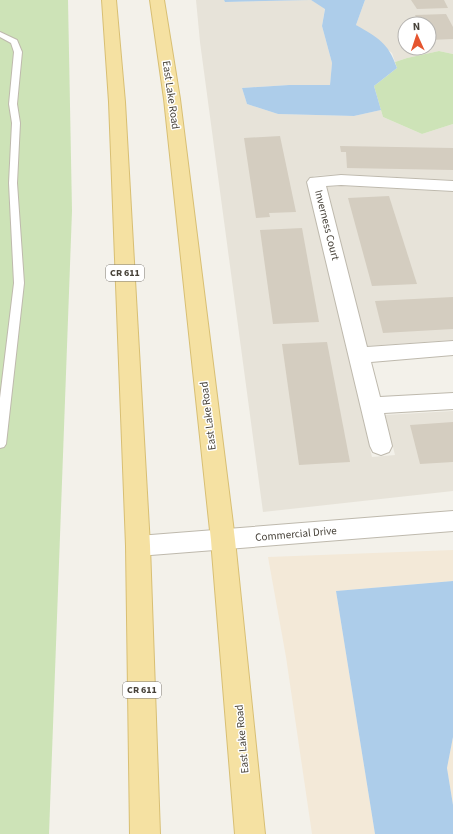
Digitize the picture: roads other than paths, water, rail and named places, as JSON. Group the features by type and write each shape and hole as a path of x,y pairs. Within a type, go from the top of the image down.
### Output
{"main road":[{"name":"CR 611","path":"109,0 117,102 138,546 145,834"},
{"name":"East Lake Road","path":"157,0 172,99 223,540 250,834"}],"street":[{"name":"Inverness Court","path":"381,446 316,182 341,180 453,186"},
{"path":"359,355 453,348"},
{"path":"372,406 453,401"},
{"name":"Commercial Drive","path":"138,546 453,521"}],"lane":[{"path":"0,34 14,42 18,52 13,104 16,123 13,163 20,274 0,444"}],"water":[{"path":"224,0 311,0 225,2"},
{"path":"311,0 365,0 356,25 376,37 386,46 394,59 397,68 374,86 381,110 354,116 278,114 247,104 242,88 289,85 330,85 332,63 322,26 325,9"},
{"path":"453,581 453,737 447,768 453,805 453,834 375,834 336,591"}]}
